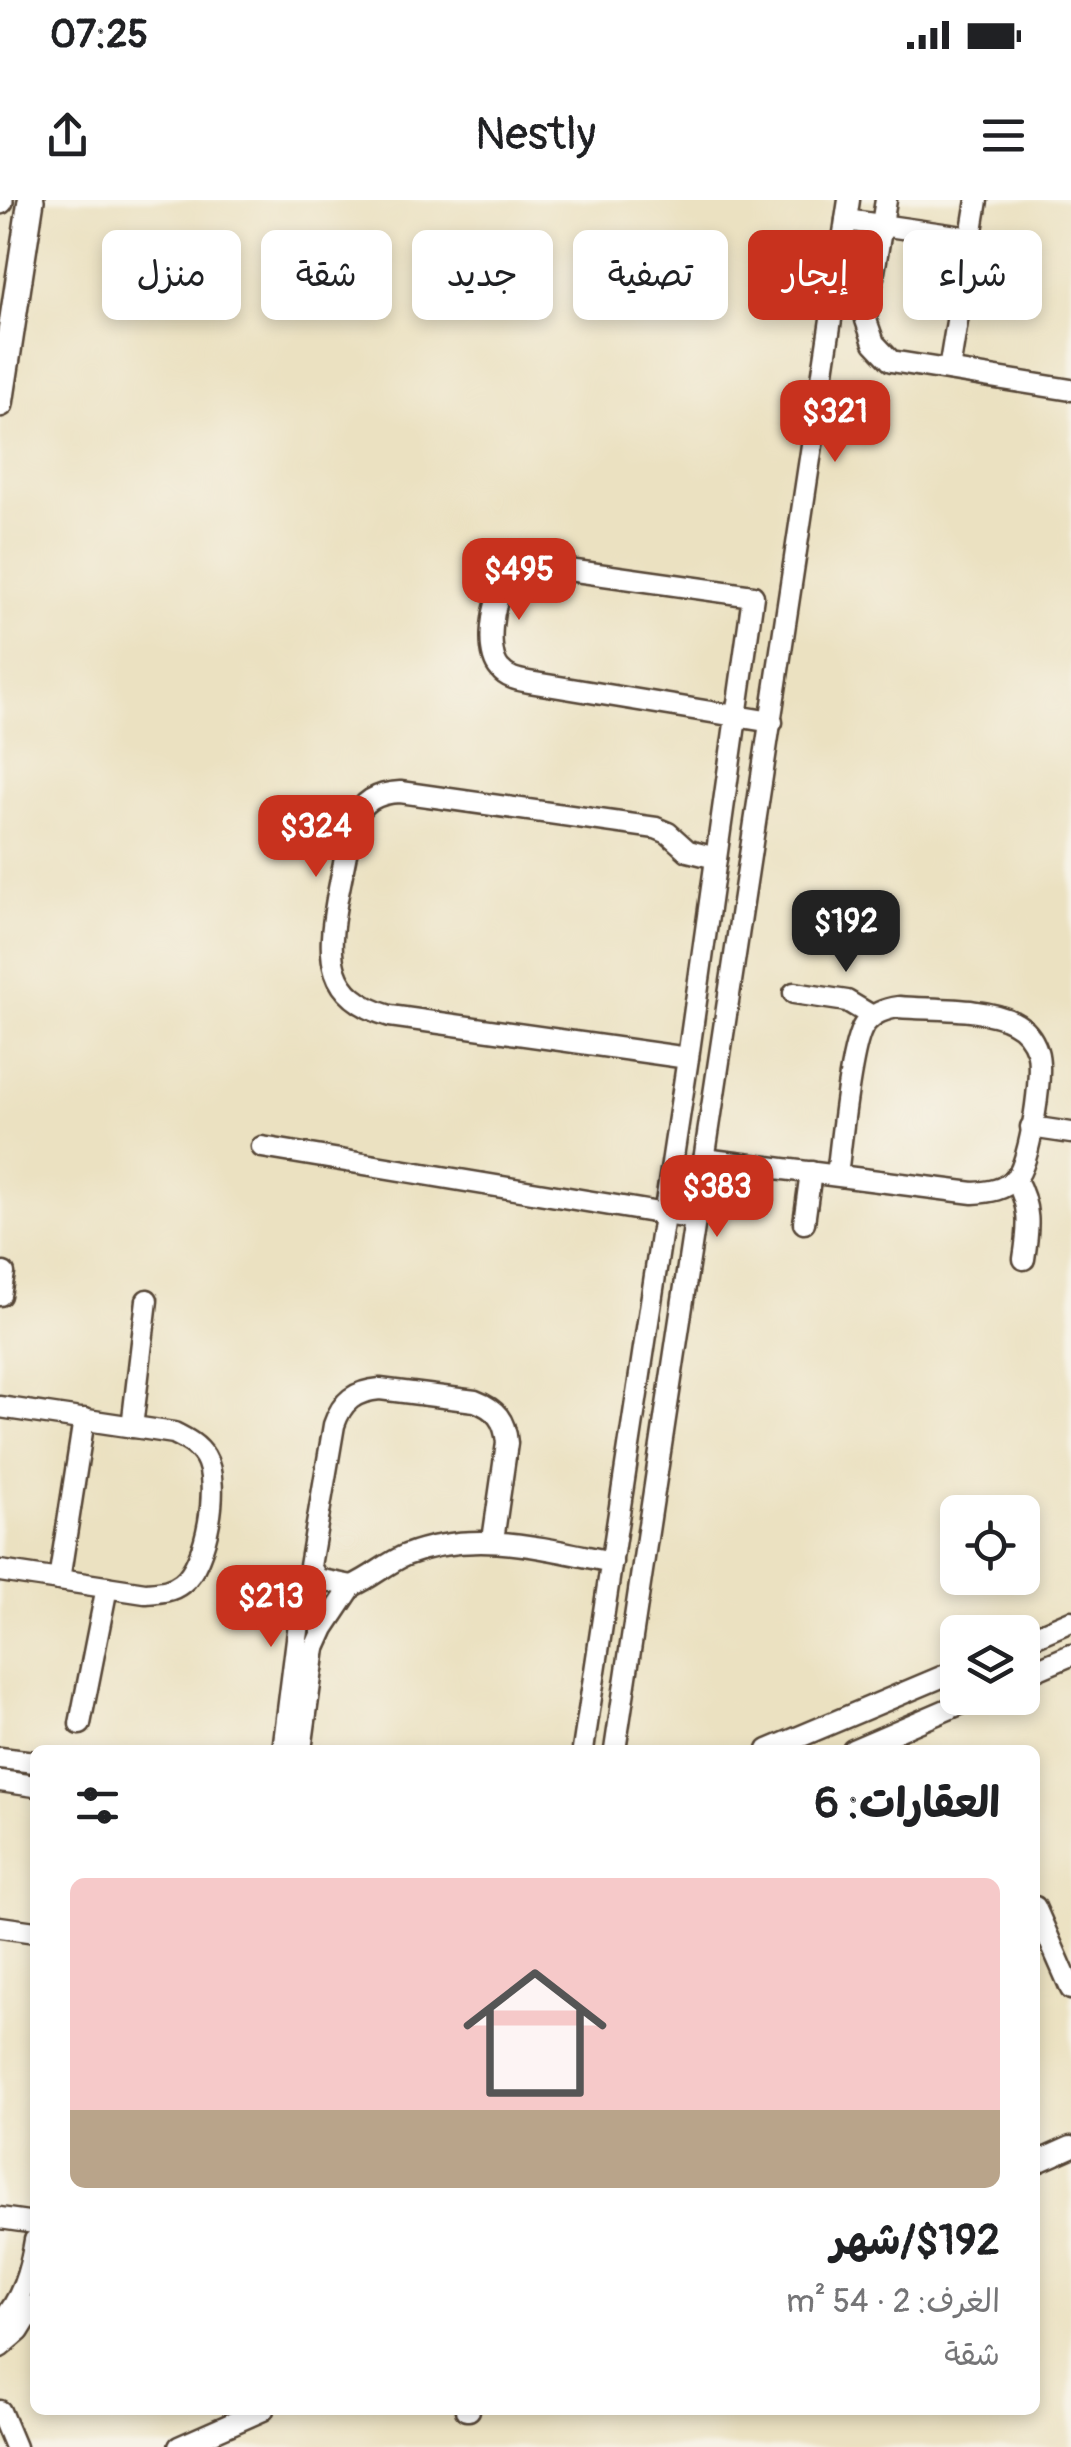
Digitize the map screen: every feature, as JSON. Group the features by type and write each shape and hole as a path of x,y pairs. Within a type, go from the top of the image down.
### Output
{"street":[{"path":"0,404 31,200"},
{"path":"886,200 866,320 868,332 892,361 1071,390"},
{"path":"972,230 977,200"},
{"path":"616,1745 847,210 881,226 911,230"},
{"path":"949,370 957,320"},
{"path":"584,1740 688,1058 734,716 753,596 540,566 515,573 500,592 491,639 492,655 500,670 513,679 734,716 772,722"},
{"path":"688,1058 368,1010 351,998 338,980 330,960 330,938 352,822 370,799 385,793 656,828 688,851 716,858"},
{"path":"794,993 847,1001 872,1016"},
{"path":"704,1159 974,1193 989,1192 1015,1178 1026,1161 1040,1070 1030,1036 1015,1022 996,1015 899,1007 872,1016 856,1041 836,1175"},
{"path":"1030,1128 1071,1134"},
{"path":"262,1147 695,1220"},
{"path":"804,1223 811,1172"},
{"path":"1015,1178 1028,1206 1024,1259"},
{"path":"0,1296 4,1273"},
{"path":"132,1426 147,1300"},
{"path":"285,1745 301,1607 311,1574 334,1425 350,1398 364,1390 380,1389 475,1401 499,1416 506,1428 507,1443 492,1540"},
{"path":"0,1407 174,1433 192,1442 205,1456 212,1474 213,1494 195,1569 182,1584 164,1592 145,1593 0,1571"},
{"path":"59,1580 84,1419"},
{"path":"302,1745 315,1648 324,1628 352,1586 392,1562 420,1550 492,1540 612,1562"},
{"path":"311,1574 317,1579 352,1586"},
{"path":"80,1724 107,1587"},
{"path":"1040,1634 1071,1621"},
{"path":"1040,1668 1071,1655"},
{"path":"780,1745 940,1678"},
{"path":"865,1745 940,1713"},
{"path":"0,1758 30,1761"},
{"path":"0,1781 30,1785"},
{"path":"0,1926 30,1931"},
{"path":"1041,1937 1071,1989"},
{"path":"1040,2161 1071,2147"},
{"path":"0,2218 30,2222"},
{"path":"0,2324 21,2294 30,2259"},
{"path":"0,2348 30,2317"},
{"path":"0,2411 15,2447"},
{"path":"179,2447 252,2415"}]}
